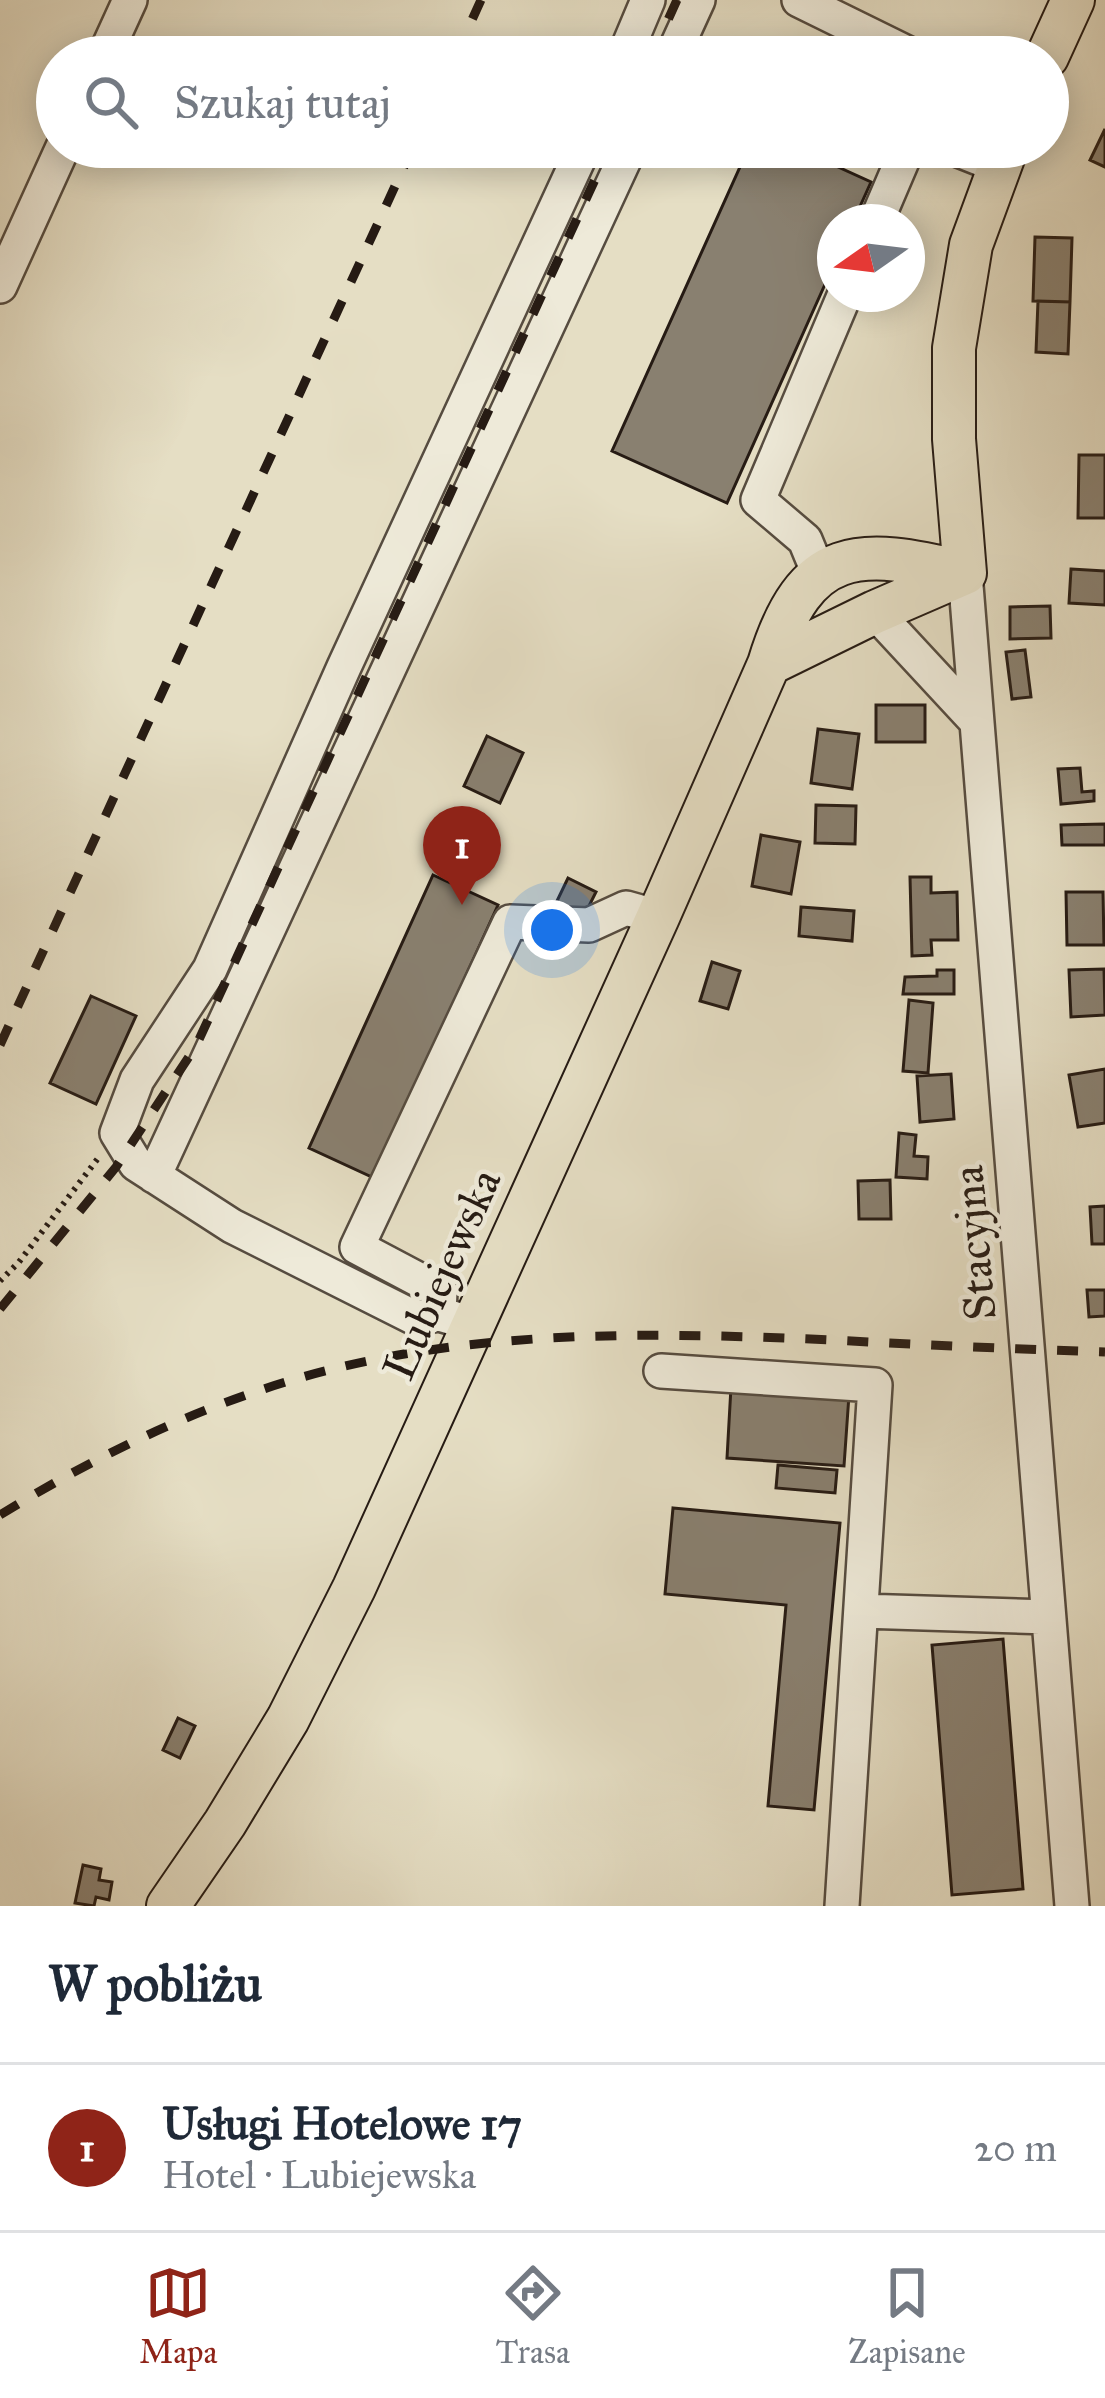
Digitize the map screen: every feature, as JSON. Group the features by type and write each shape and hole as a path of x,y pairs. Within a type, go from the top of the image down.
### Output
{"main road":[{"path":"1056,36 1073,0"},
{"path":"965,573 954,439 953,347 971,245 999,168"},
{"path":"819,574 848,560 905,559 965,573"},
{"path":"769,664 965,573"},
{"name":"Lubiejewska","path":"168,1906 288,1719 354,1588 456,1319 658,917 769,664 782,622 819,574"}],"street":[{"path":"114,36 130,0"},
{"path":"633,36 648,0"},
{"path":"682,36 698,0"},
{"path":"800,0 873,36"},
{"path":"0,286 53,168"},
{"path":"456,1319 415,1318 232,1226 136,1165 117,1133 137,1080 210,969 574,168"},
{"path":"154,1176 620,168"},
{"path":"884,204 899,168"},
{"path":"819,574 805,540 758,500 837,312"},
{"name":"Stacyjna","path":"965,573 1072,1906"},
{"path":"875,612 977,722"},
{"path":"456,1319 440,1291 357,1247 511,922 589,926 626,908 658,917"},
{"path":"661,1371 875,1385 842,1906"},
{"path":"861,1611 1048,1616"}],"path":[{"path":"0,1281 117,1133"}],"building":[{"path":"1105,129 1105,167 1090,160"},
{"path":"740,168 840,168 871,182 861,204 817,204 817,302 727,503 612,451"},
{"path":"1035,237 1072,238 1070,302 1033,301"},
{"path":"1038,301 1070,302 1068,354 1036,352"},
{"path":"1079,455 1105,455 1105,518 1078,518"},
{"path":"1071,569 1105,571 1105,605 1069,603"},
{"path":"1050,606 1051,638 1010,639 1010,607"},
{"path":"1025,650 1031,697 1012,699 1006,652"},
{"path":"876,705 925,705 925,742 876,742"},
{"path":"818,729 859,734 852,789 811,783"},
{"path":"487,736 523,753 500,803 464,786"},
{"path":"1080,768 1082,792 1094,791 1094,801 1061,804 1058,769"},
{"path":"816,805 856,806 855,844 815,843"},
{"path":"1105,824 1105,845 1062,845 1061,825"},
{"path":"761,835 800,842 791,894 752,886"},
{"path":"433,875 498,905 374,1178 309,1148"},
{"path":"910,877 931,877 931,893 957,892 958,940 931,940 932,955 912,956"},
{"path":"568,878 596,892 584,916 556,903"},
{"path":"1066,892 1103,892 1104,945 1067,945"},
{"path":"801,907 854,911 852,941 799,936"},
{"path":"712,962 740,971 728,1009 700,1001"},
{"path":"1104,969 1105,1015 1071,1017 1069,970"},
{"path":"937,970 954,970 954,994 903,994 905,977 937,976"},
{"path":"91,996 136,1016 96,1104 50,1083"},
{"path":"909,1000 933,1003 928,1073 903,1071"},
{"path":"1105,1069 1105,1123 1078,1127 1069,1075"},
{"path":"951,1074 954,1119 920,1122 917,1076"},
{"path":"899,1133 916,1135 914,1156 928,1157 927,1179 896,1177"},
{"path":"890,1180 891,1219 859,1219 858,1181"},
{"path":"1105,1206 1105,1244 1092,1244 1090,1207"},
{"path":"1087,1290 1105,1290 1105,1316 1089,1317"},
{"path":"731,1387 849,1395 844,1466 727,1458"},
{"path":"778,1465 837,1470 835,1493 776,1488"},
{"path":"673,1508 840,1523 814,1810 768,1806 786,1605 665,1594"},
{"path":"1003,1639 1023,1889 952,1895 932,1645"},
{"path":"178,1718 195,1726 180,1758 163,1750"},
{"path":"83,1865 101,1869 99,1880 112,1882 109,1900 96,1897 94,1906 75,1903"}],"railway":[{"path":"465,36 481,0"},
{"path":"661,36 677,0"},
{"path":"0,1045 403,168"},
{"path":"0,1309 116,1167 196,1046 600,168"},
{"path":"0,1515 104,1456 213,1407 289,1381 422,1351 626,1335 1105,1352"}],"place":[{"name":"Usługi Hotelowe 17","path":"462,905"}]}
